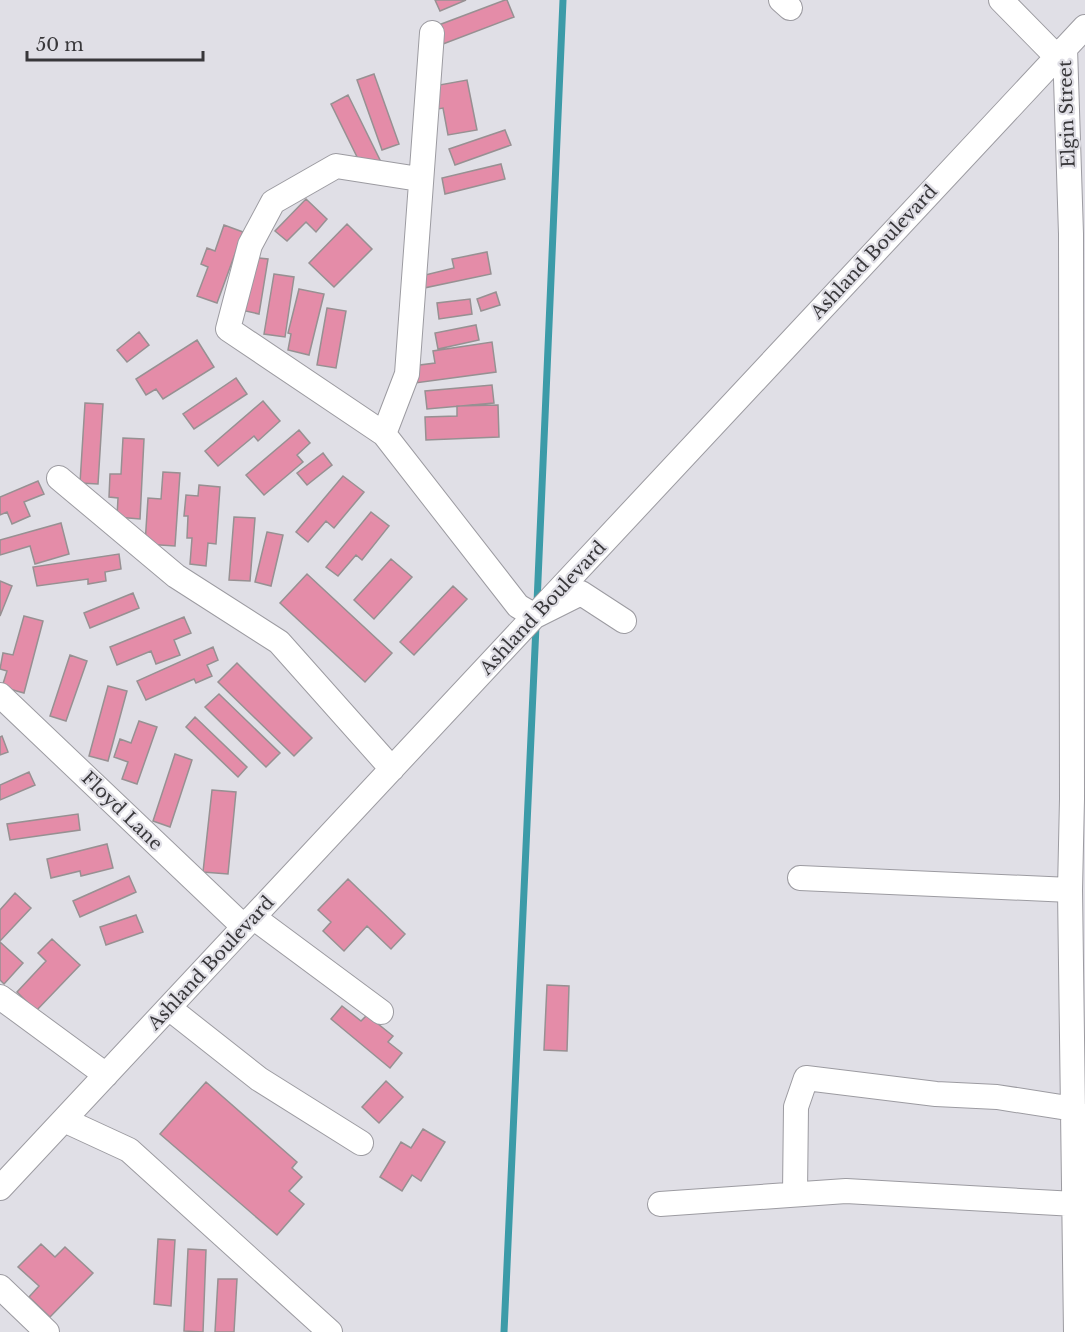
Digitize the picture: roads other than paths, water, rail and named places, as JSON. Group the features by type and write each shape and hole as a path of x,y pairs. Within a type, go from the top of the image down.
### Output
{"street":[{"path":"1001,0 1061,52"},
{"name":"Ashland Boulevard","path":"0,1188 1085,27"},
{"path":"384,434 407,374 419,180 432,33"},
{"name":"Elgin Street","path":"1061,52 1071,234 1072,820 1078,985 1074,1109 1075,1203 1080,1308 1076,1332"},
{"path":"419,180 336,166 273,202 250,245 228,328 384,434 518,606 535,616 581,593 624,621"},
{"path":"59,478 176,576 279,642 392,770"},
{"name":"Floyd Lane","path":"0,695 249,922 381,1012"},
{"path":"800,878 1075,901"},
{"path":"0,997 106,1075"},
{"path":"169,1008 259,1079 361,1143"},
{"path":"795,1193 796,1107 806,1078 936,1094 997,1097 1074,1109"},
{"path":"64,1120 129,1150 330,1332"},
{"path":"660,1204 846,1191 1075,1203"},
{"path":"0,1287 47,1332"}],"waterway":[{"path":"537,603 563,0"},
{"path":"504,1332 536,626"}]}
